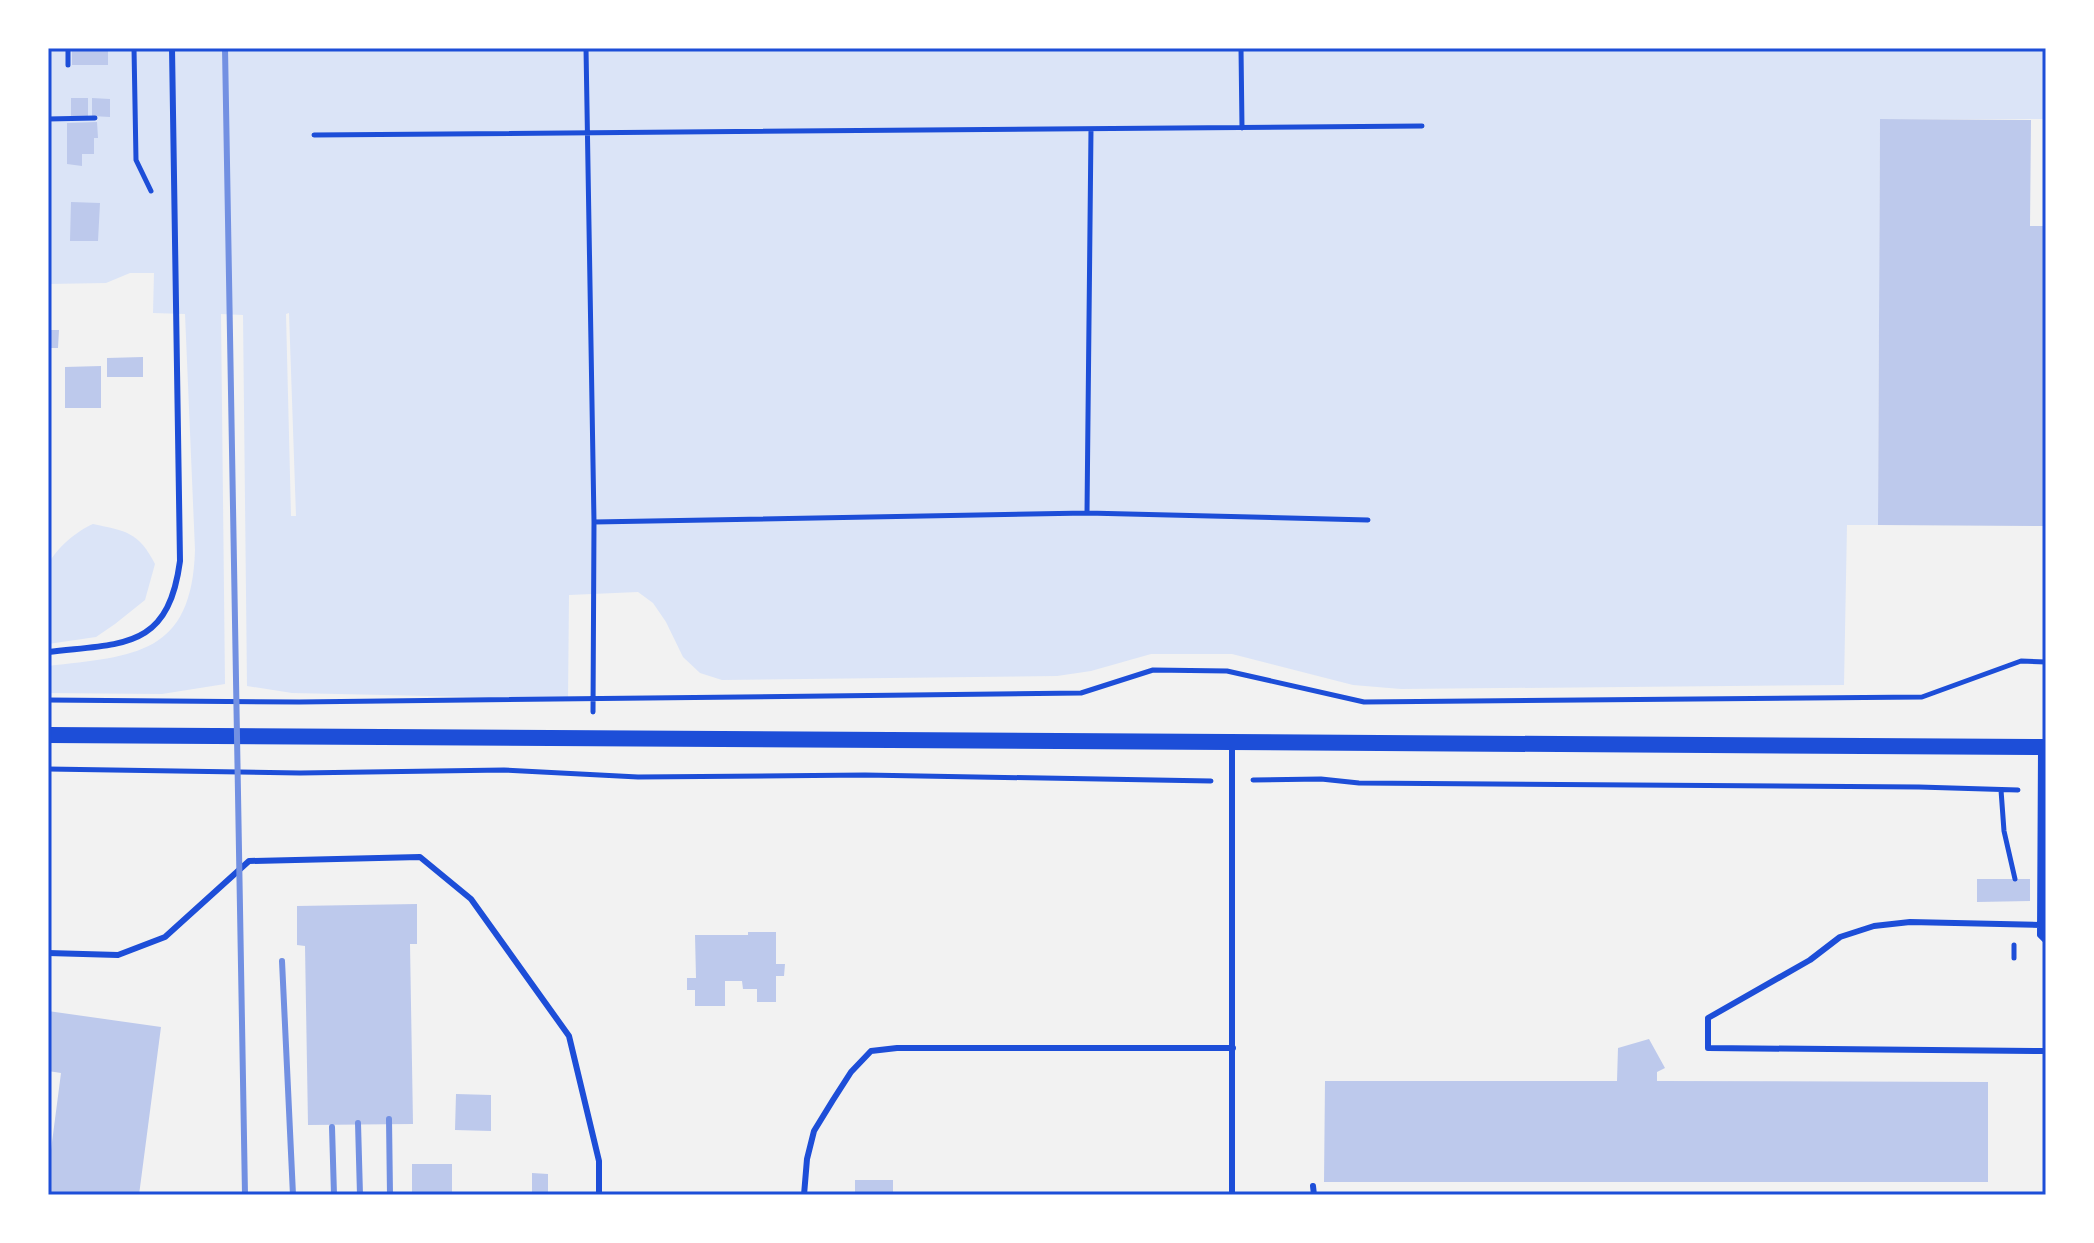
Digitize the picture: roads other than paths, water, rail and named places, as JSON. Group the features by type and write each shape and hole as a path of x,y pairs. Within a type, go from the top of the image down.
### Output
{"main road":[{"path":"48,735 2044,747"}],"lane":[{"path":"48,652 133,642 161,620 176,591 180,561 172,48"},
{"path":"1232,741 1232,1195"},
{"path":"2044,747 2039,907 2040,935 2046,941"},
{"path":"48,953 118,955 165,937 249,861 420,857 471,899 569,1036 599,1161 599,1195"},
{"path":"2040,925 1910,922 1874,926 1840,937 1810,960 1708,1018 1708,1048 2046,1051"},
{"path":"804,1195 807,1159 814,1131 851,1072 871,1051 897,1048 1233,1048"},
{"path":"1313,1186 1314,1195"}],"railway":[{"path":"225,48 245,1195"},
{"path":"282,961 293,1195"},
{"path":"389,1119 390,1195"},
{"path":"358,1123 360,1195"},
{"path":"332,1127 334,1195"}]}
